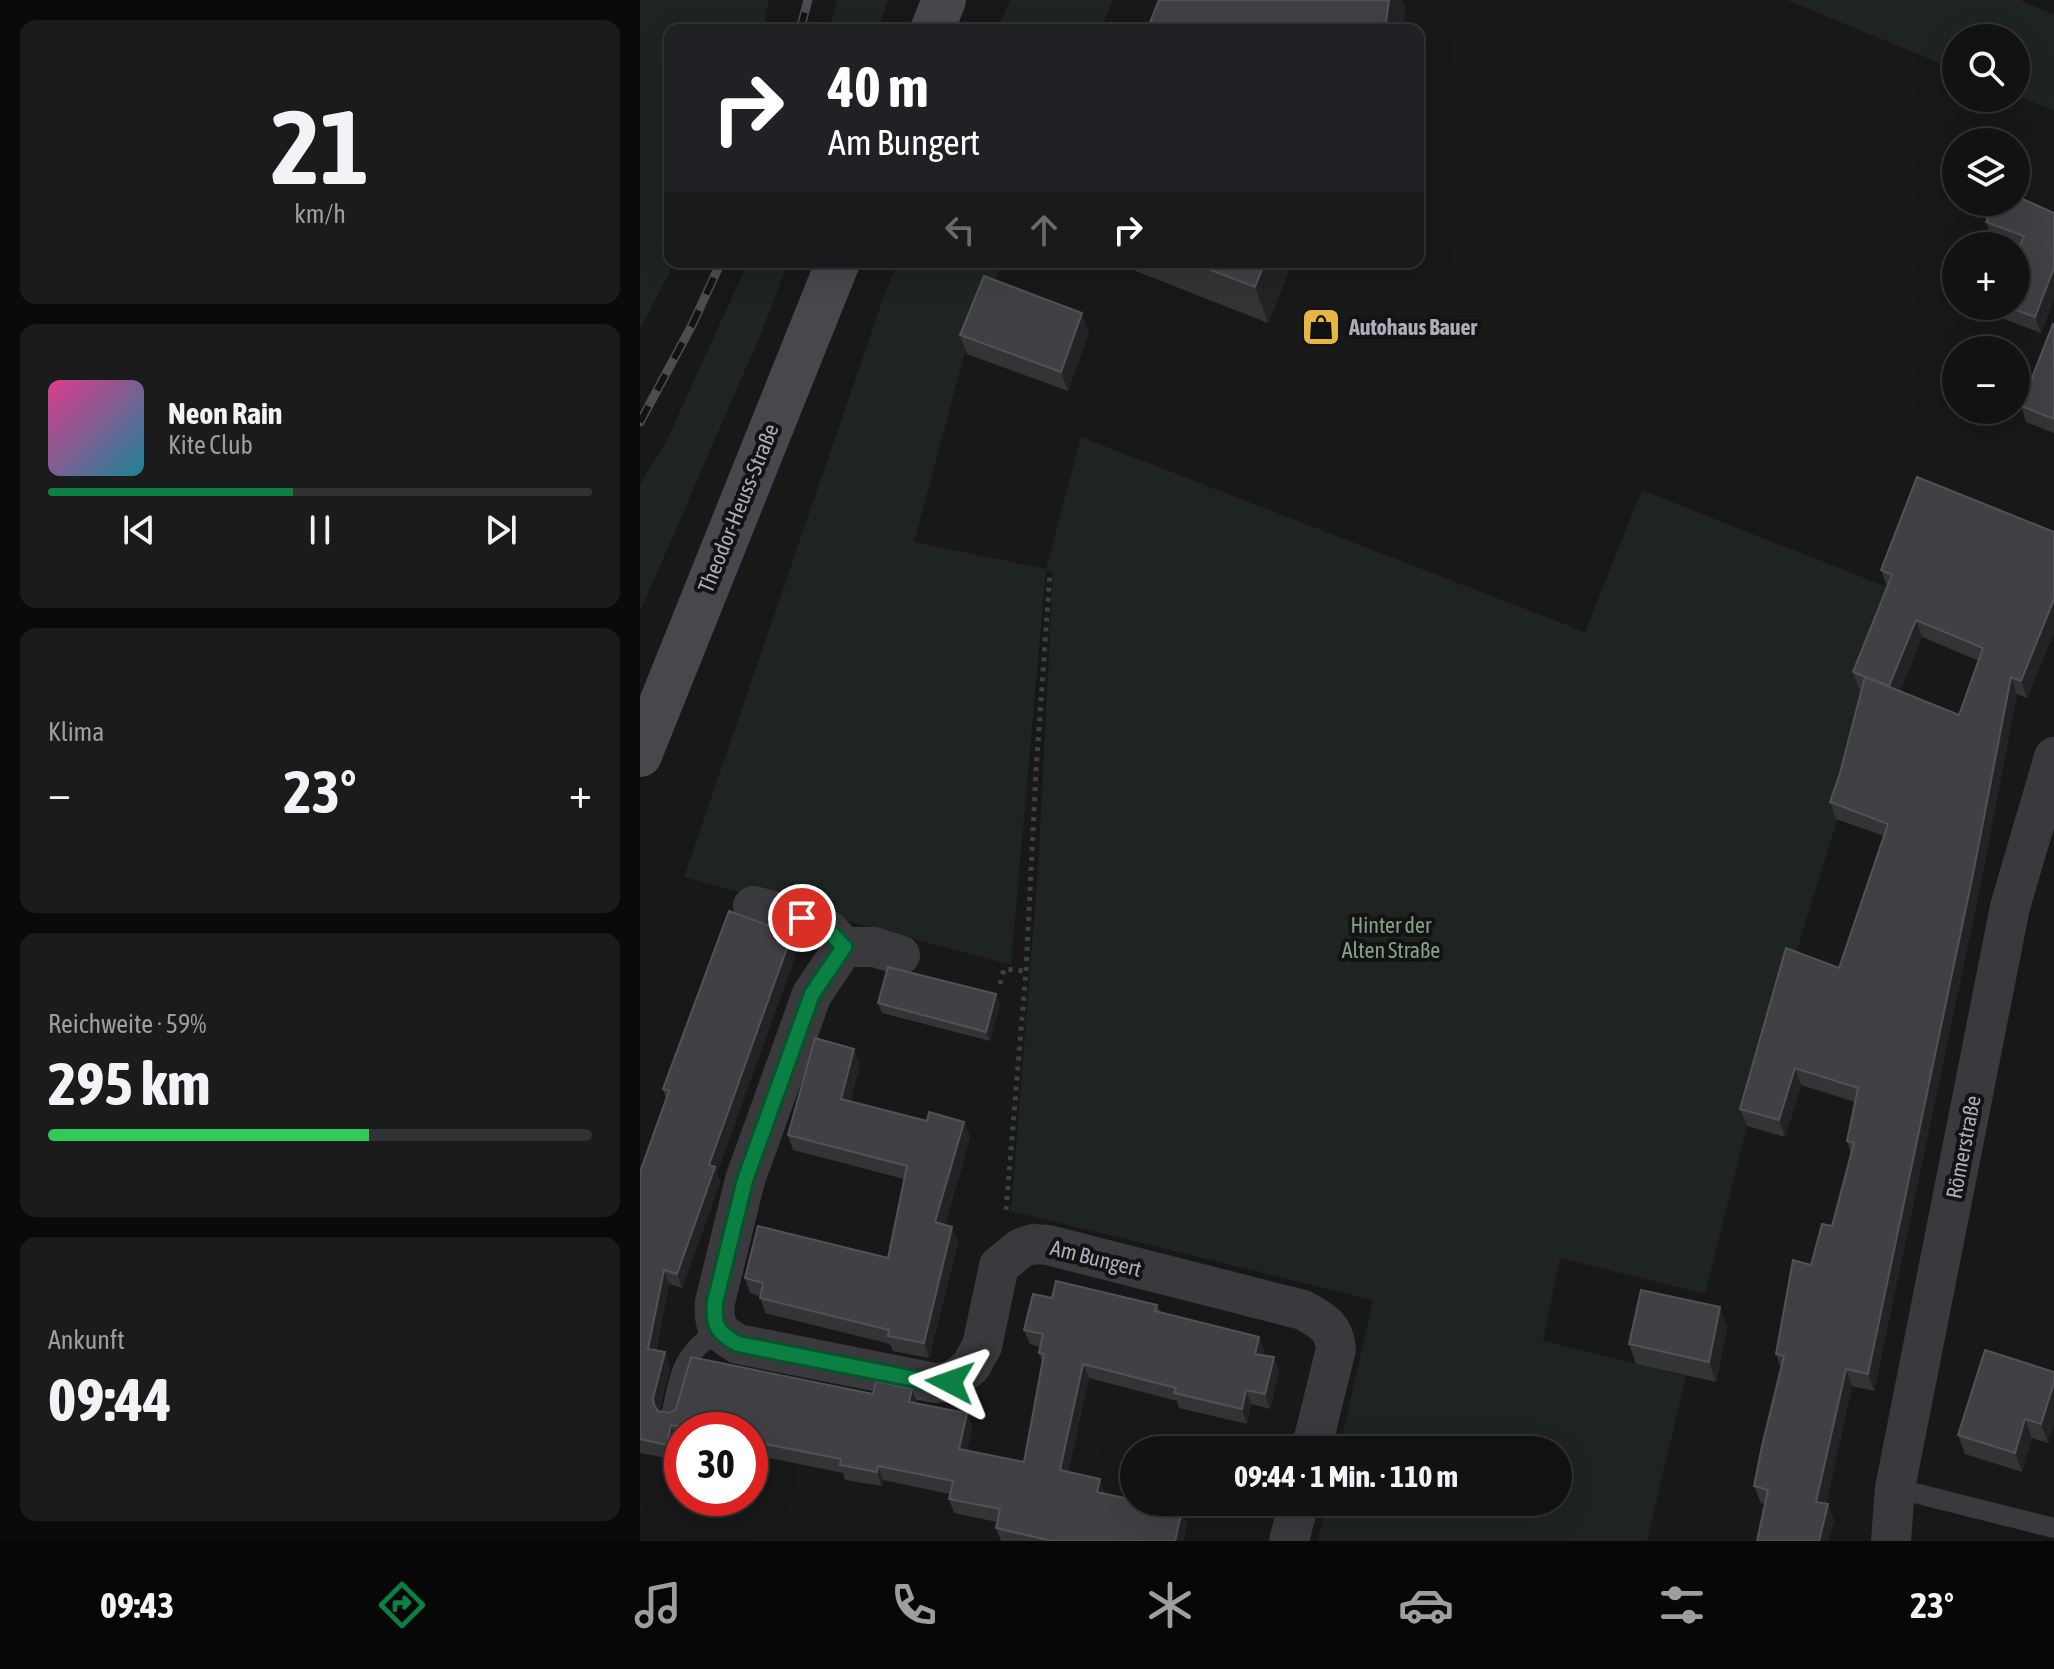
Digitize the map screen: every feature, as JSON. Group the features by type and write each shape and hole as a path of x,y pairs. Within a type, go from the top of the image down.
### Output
{"main road":[{"path":"934,24 944,0"},
{"name":"Theodor-Heuss-Straße","path":"640,755 836,268"}],"street":[{"name":"Römerstraße","path":"1891,1541 1895,1488 2010,907 2054,757"},
{"path":"753,906 802,918 828,930 844,947 874,947 900,955"},
{"path":"718,1330 714,1316 715,1302 745,1180 812,994 844,947"},
{"name":"Am Bungert","path":"718,1330 738,1344 935,1383 950,1382 971,1366 982,1346 999,1266 1021,1248 1033,1244 1048,1245 1303,1310 1322,1321 1335,1336 1336,1349 1314,1436"},
{"path":"1289,1541 1295,1516"}],"lane":[{"path":"672,1412 683,1364 699,1343 718,1330"},
{"path":"1895,1488 2054,1528"}],"path":[{"path":"1021,1248 1006,1210 1026,971 1050,573"},
{"path":"1000,984 1004,969 1026,971"}],"green space":[{"path":"640,0 769,0 764,24 664,24 664,268 672,268 640,329"},
{"path":"837,0 888,0 879,24 831,24"},
{"path":"1010,0 1113,0 1103,24 1000,24"},
{"path":"1787,0 2020,0 2054,15 2054,111 2030,101 2030,24 1942,24 1942,64"},
{"path":"745,268 786,268 762,331 640,612 640,484 666,442"},
{"name":"Hinter der Alten Straße","path":"895,268 1000,268 965,352 914,542 1046,569 1081,437 1585,632 1642,490 1887,587 1859,688 1872,694 1847,788 1787,982 1705,1294 1560,1258 1543,1341 1686,1376 1647,1541 1318,1541 1324,1516 1572,1516 1572,1436 1342,1436 1373,1300 1011,1211 1038,869 1053,572 1046,570 1011,965 684,877"}],"building":[{"path":"1159,0 1389,0 1386,24 1149,24"},
{"path":"2030,202 2054,213 2054,268 2035,317 2030,315 2030,232 2013,232 1986,222 1989,216 2030,216"},
{"path":"1206,268 1263,268 1255,287"},
{"path":"984,276 1082,313 1061,372 960,335"},
{"path":"2053,324 2054,419 2030,410 2030,383"},
{"path":"1917,477 2054,532 2054,599 2021,681 2011,677 1868,1374 1846,1369 1816,1502 1828,1504 1819,1541 1757,1541 1768,1490 1754,1486 1784,1356 1776,1354 1793,1260 1811,1265 1822,1224 1832,1226 1854,1143 1847,1141 1858,1088 1795,1068 1779,1120 1740,1109 1786,948 1839,968 1888,824 1830,802 1865,677 1959,715 1983,648 1916,620 1889,686 1853,672 1892,575 1881,570"},
{"path":"729,911 792,934 709,1165 715,1167 677,1274 664,1270 648,1349 665,1352 653,1398 658,1411 664,1412 664,1444 640,1439 640,1172 669,1091 663,1089"},
{"path":"888,967 996,994 986,1032 878,1003"},
{"path":"815,1038 854,1049 841,1099 927,1121 929,1112 964,1122 935,1222 952,1227 924,1343 888,1336 889,1330 760,1298 763,1283 745,1278 758,1226 888,1258 907,1166 788,1135"},
{"path":"1056,1281 1157,1305 1155,1311 1259,1337 1255,1354 1274,1357 1265,1394 1246,1390 1242,1409 1174,1393 1176,1388 1083,1364 1060,1470 1100,1479 1097,1492 1120,1497 1120,1516 1181,1516 1175,1541 1052,1541 996,1528 1000,1509 949,1499 953,1481 878,1466 877,1472 840,1465 841,1459 768,1445 768,1412 671,1412 676,1409 691,1357 873,1394 876,1381 912,1389 909,1402 967,1413 959,1449 1024,1462 1044,1354 1039,1353 1043,1334 1024,1330 1033,1294 1052,1298"},
{"path":"1641,1290 1720,1307 1709,1362 1629,1344"},
{"path":"1985,1350 2054,1372 2054,1383 2041,1424 2025,1419 2015,1453 1958,1435"}],"railway":[{"path":"802,24 808,0"},
{"path":"640,422 692,325 718,268"}],"place":[{"name":"Autohaus Bauer","path":"1321,327"}],"route":[{"path":"802,918 828,930 844,947 812,994 745,1180 715,1302 714,1316 718,1330 738,1344 935,1383 950,1382"}]}
